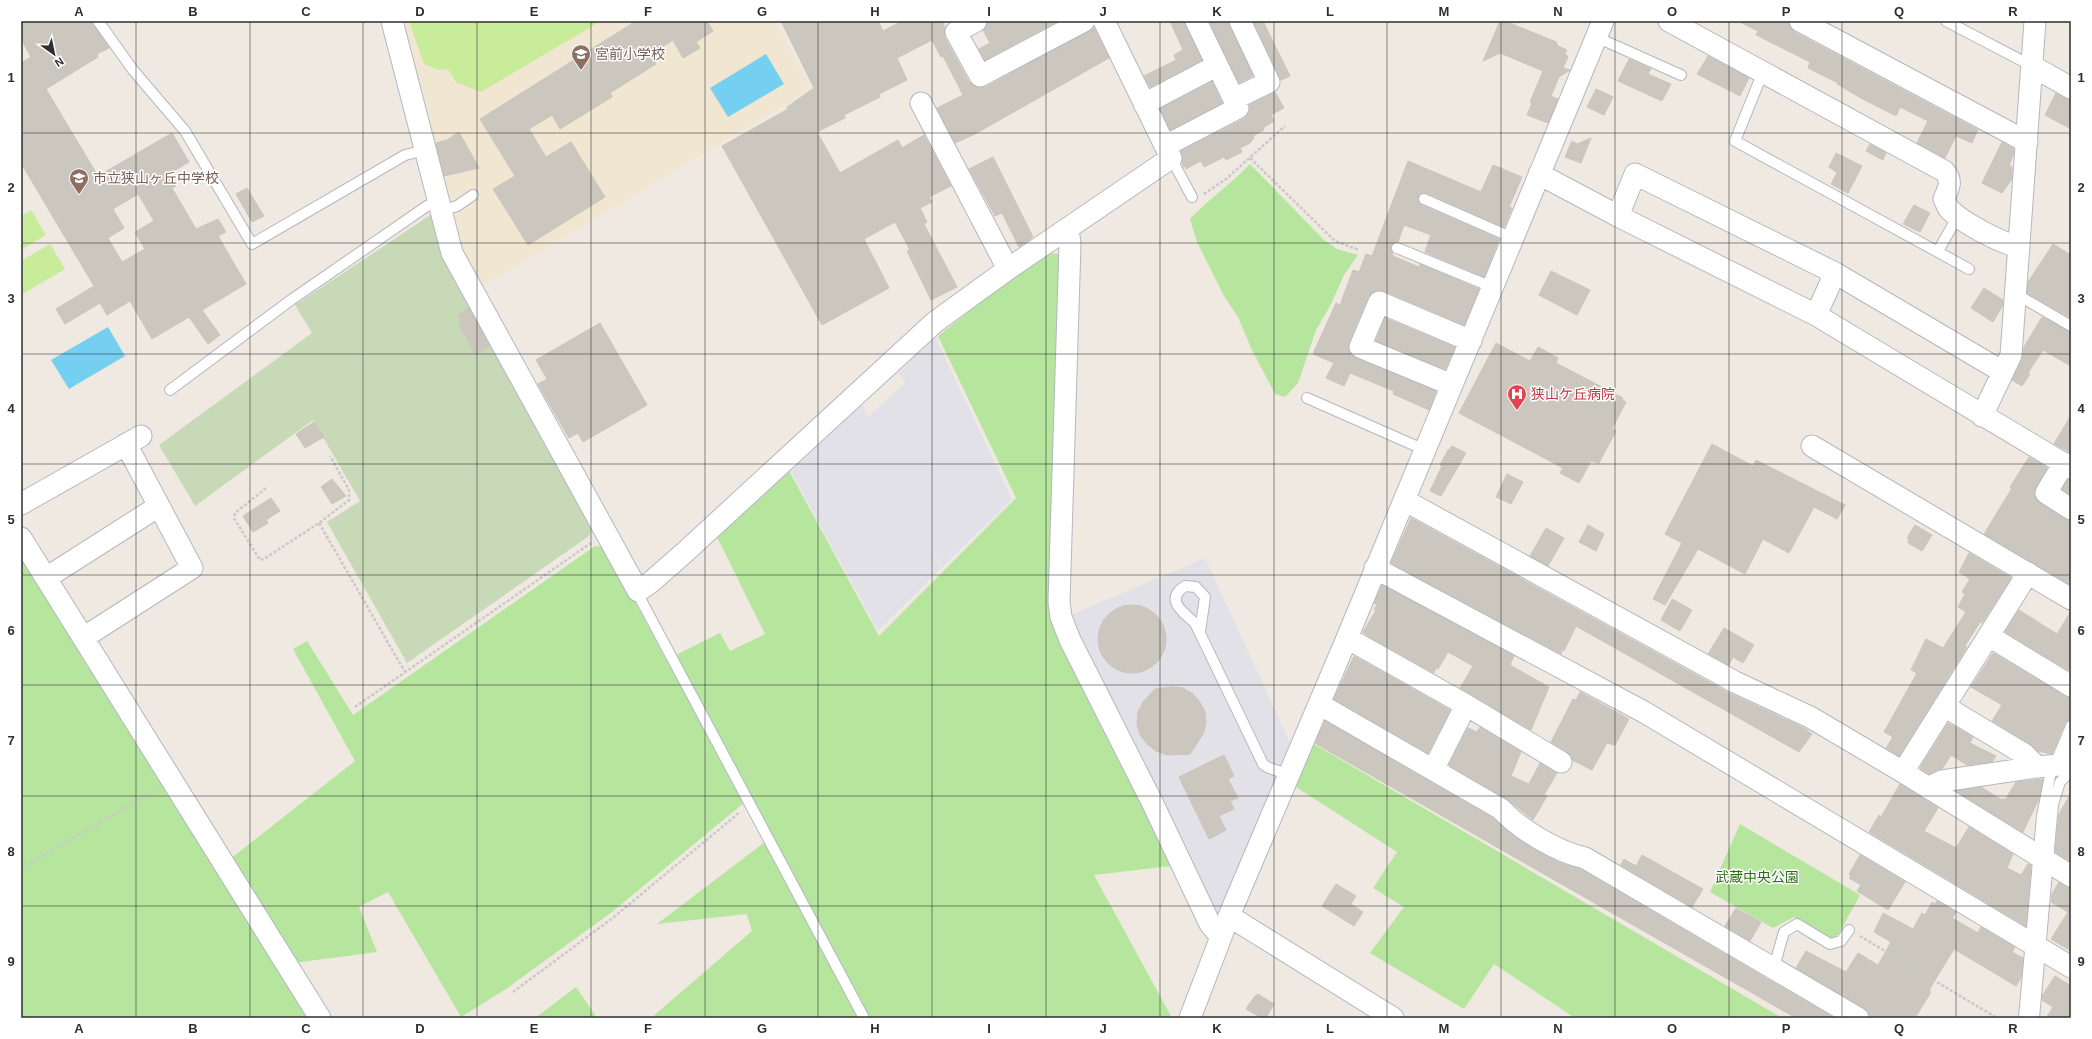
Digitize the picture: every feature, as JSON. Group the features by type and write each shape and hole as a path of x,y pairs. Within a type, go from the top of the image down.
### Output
{"street":[{"path":"392,21 452,253 638,591 651,582 678,558 935,322 1068,228 1168,152 1238,108 1216,66 1196,21"},
{"path":"976,21 956,32 980,76 1084,21"},
{"path":"1104,21 1168,152"},
{"path":"1234,99 1269,82 1240,21"},
{"path":"1669,21 1944,171 1949,176 1951,183 1944,198 1948,208 1958,216 2006,244 2019,247"},
{"path":"1800,21 2027,142"},
{"path":"1982,416 2011,355 2035,21"},
{"path":"1190,1018 1229,916 1347,638 1600,29"},
{"path":"1144,104 1216,66"},
{"path":"2032,66 2071,88"},
{"path":"921,102 1008,269"},
{"path":"1540,174 1618,216 1816,315 1982,416 2067,465 2046,493 2071,509"},
{"path":"1618,216 1635,174 1835,273 2003,372"},
{"path":"1068,228 1070,244 1059,602 1061,617 1070,640 1153,804 1210,924 1221,937"},
{"path":"1816,315 1835,273"},
{"path":"1452,386 1360,347 1379,302 1471,341"},
{"path":"21,504 133,440 159,506 192,568 84,638"},
{"path":"1812,446 2028,573 2071,600"},
{"path":"1404,500 1734,682 1810,717 1903,772 2071,876"},
{"path":"46,578 159,506"},
{"path":"21,538 320,1018"},
{"path":"1375,568 1644,712 2071,967"},
{"path":"1903,772 2028,573"},
{"path":"1989,636 2071,686"},
{"path":"1347,638 1466,705 1561,762"},
{"path":"1319,704 1501,809 1512,822 1569,854 1585,858 1774,967 1858,1018"},
{"path":"1433,770 1466,705"},
{"path":"1944,706 2024,754 2063,766"},
{"path":"1928,788 1942,781 2063,766"},
{"path":"1229,916 1393,1018"}],"lane":[{"path":"98,21 133,70 185,130 252,244 405,155 426,150"},
{"path":"1946,21 2032,66"},
{"path":"1600,29 1681,76"},
{"path":"1763,72 1735,141 1969,269"},
{"path":"1168,152 1192,197"},
{"path":"170,390 291,300 427,206 457,206 472,195"},
{"path":"1424,199 1513,238"},
{"path":"1938,251 1958,216"},
{"path":"1397,248 1492,287"},
{"path":"2016,294 2071,326"},
{"path":"1307,398 1425,450"},
{"path":"638,591 641,600 750,806 864,1018"},
{"path":"1200,632 1263,764 1267,767 1289,775"},
{"path":"2042,859 2071,726"},
{"path":"2034,1018 2036,946 2042,859 2042,816 2063,766"},
{"path":"1774,967 1784,932 1797,924 1830,944 1842,941 1849,930"},
{"path":"2024,1018 2036,946"}],"path":[{"path":"1192,197 1196,199 1226,179 1285,126"},
{"path":"1250,158 1336,241 1358,250"},
{"path":"266,488 234,513 234,518 260,560 264,559 319,523 349,500 349,490 330,456"},
{"path":"319,523 405,672"},
{"path":"355,707 605,533"},
{"path":"21,868 172,781"},
{"path":"513,992 614,917 750,806"},
{"path":"1849,930 1997,1018"}],"shaded area":[{"path":"401,21 775,21 811,89 480,288 461,253"},
{"path":"935,337 1012,499 942,568 930,545 941,568 878,631 789,468 860,400 868,417 906,382 898,373"},
{"path":"1205,558 1292,747 1221,915 1212,917 1068,616"}],"green space":[{"path":"409,21 601,21 481,92 456,82 448,69 439,70 424,64"},
{"path":"1250,164 1324,240 1337,249 1358,255 1344,275 1331,304 1316,330 1298,383 1285,397 1275,394 1252,350 1238,317 1224,296 1197,242 1190,219"},
{"path":"31,210 46,235 21,250 21,216"},
{"path":"432,214 439,246 591,529 589,536 407,663 327,522 360,501 313,420 195,506 159,445 312,333 295,305"},
{"path":"50,244 65,269 21,295 21,261"},
{"path":"1043,253 1062,254 1050,589 1179,865 1094,875 1172,1018 651,1018 752,931 747,914 657,924 772,838 751,797 612,912 506,989 461,1017 388,892 359,907 377,952 293,963 229,860 355,761 293,649 307,641 353,715 595,546 606,547 666,660 720,633 730,651 765,634 715,533 788,469 879,636 1016,498 938,336"},
{"path":"26,562 312,1018 21,1018 21,564"},
{"path":"1314,744 1782,1018 1575,1018 1494,964 1464,1009 1370,953 1404,907 1373,888 1397,852 1293,785"},
{"name":"武蔵中央公園","path":"1740,824 1860,895 1838,935 1831,938 1794,917 1773,928 1710,892"},
{"path":"576,987 597,1018 535,1018"}],"water":[{"path":"766,54 784,84 728,117 710,88"},
{"path":"108,327 125,356 69,389 51,360"}],"building":[{"path":"21,21 92,21 109,48 97,54 98,57 46,89 98,176 172,133 189,162 169,174 176,186 172,188 196,229 218,219 226,232 218,236 246,284 202,310 220,335 208,344 189,317 152,339 130,301 107,315 100,303 65,324 56,309 94,286 21,163 21,63 31,57 21,39","holes":["138,194 154,221 135,232 145,249 122,262 108,238 124,228 113,209"]},
{"path":"636,21 707,21 713,31 696,42 700,48 683,58 673,40 650,55 656,64 610,93 612,97 560,129 552,115 529,129 546,157 571,142 605,197 528,245 493,189 515,176 480,119"},
{"path":"781,21 878,21 883,31 902,21 942,21 945,27 945,38 969,82 979,88 986,87 1094,28 1109,58 975,134 955,143 937,108 963,95 943,56 941,57 932,40 897,58 907,80 879,94 880,97 844,115 845,118 817,132 840,173 898,140 902,148 924,135 951,186 929,197 932,202 920,208 927,222 924,224 957,287 931,300 907,251 910,250 895,222 864,239 889,288 822,325 722,146 788,109 787,107 814,88"},
{"path":"988,21 1058,21 985,60 979,49 990,43 983,30"},
{"path":"1170,21 1184,21 1202,60 1150,87 1144,76 1176,60 1174,55 1183,50"},
{"path":"1209,21 1228,21 1253,76 1239,83"},
{"path":"1253,21 1263,21 1290,76 1281,80"},
{"path":"1500,21 1505,21 1556,42 1558,46 1567,50 1565,53 1568,57 1563,68 1570,70 1559,77 1551,96 1558,99 1548,123 1527,115 1532,103 1530,102 1543,71 1500,53 1483,61"},
{"path":"1738,21 1784,21 1789,23 1794,32 1978,130 1972,143 1956,136 1945,158 1917,143 1928,121 1900,107 1896,116 1859,97 1837,84 1838,83 1808,68 1810,62 1756,35 1758,31"},
{"path":"1708,56 1749,78 1740,96 1697,74"},
{"path":"1629,59 1651,69 1648,74 1671,84 1662,101 1618,81"},
{"path":"1212,82 1222,103 1170,130 1160,109"},
{"path":"1596,89 1613,97 1604,115 1587,107"},
{"path":"1275,92 1284,108 1271,115 1274,121 1263,128 1264,130 1253,136 1254,138 1250,143 1240,148 1242,152 1226,160 1224,157 1204,167 1201,161 1186,169 1185,166 1183,167 1181,151 1244,119 1248,114 1249,105"},
{"path":"2056,93 2071,100 2071,129 2045,115"},
{"path":"459,132 479,168 444,176 436,143 447,140"},
{"path":"1591,138 1581,163 1565,157 1572,141 1577,144"},
{"path":"2002,142 2014,149 2009,165 2012,167 2012,179 2002,193 1982,183"},
{"path":"1870,144 1886,153 1883,160 1866,151"},
{"path":"1836,153 1862,166 1848,193 1831,184 1837,173 1829,167"},
{"path":"993,157 1033,237 1019,247 1002,213 995,216 969,169"},
{"path":"1408,161 1481,192 1493,165 1522,177 1509,207 1512,208 1504,227 1427,193 1420,194 1418,197 1421,205 1499,239 1484,277 1425,252 1431,235 1404,225 1398,242 1393,243 1391,246 1393,256 1419,267 1420,264 1479,289 1464,325 1384,291 1377,290 1371,293 1368,297 1349,342 1348,348 1350,354 1355,358 1436,391 1429,410 1393,394 1394,391 1350,373 1344,386 1326,378 1334,363 1313,354 1336,303 1340,305 1353,270 1359,272 1366,254 1372,256"},
{"path":"247,188 264,216 252,222 236,194"},
{"path":"1914,205 1930,213 1920,232 1903,224"},
{"path":"2053,244 2071,255 2071,318 2027,293 2028,282"},
{"path":"1551,271 1590,290 1577,315 1539,295"},
{"path":"1984,288 2003,300 2003,305 1993,322 1971,308"},
{"path":"469,308 489,346 476,355 458,322 462,321 458,315"},
{"path":"2042,317 2071,332 2071,366 2043,350 2028,373 2030,374 2022,386 2012,380 2022,360 2024,347"},
{"path":"1385,318 1455,347 1445,369 1376,341"},
{"path":"600,323 647,405 583,442 578,433 569,438 538,384 547,379 536,360"},
{"path":"1496,343 1530,361 1538,347 1558,358 1556,363 1623,398 1622,400 1626,402 1612,429 1616,431 1599,463 1591,461 1579,483 1560,473 1563,468 1459,413"},
{"path":"2071,415 2071,453 2054,444"},
{"path":"314,422 324,437 305,448 296,434"},
{"path":"1712,444 1753,466 1756,460 1845,505 1837,519 1814,507 1789,553 1763,539 1745,574 1698,549 1665,605 1653,599 1682,543 1665,534"},
{"path":"1452,446 1466,453 1441,496 1430,491 1442,466 1440,465 1448,450"},
{"path":"2029,457 2047,468 2036,487 2034,493 2036,499 2065,519 2071,521 2071,585 1984,534 2012,488 2010,487"},
{"path":"1507,474 1523,482 1511,504 1496,497"},
{"path":"332,479 346,496 332,504 321,487"},
{"path":"2068,479 2071,480 2071,495 2062,489"},
{"path":"271,498 280,511 266,520 268,523 253,532 243,516"},
{"path":"1411,518 1729,693 1804,728 1812,734 1799,752 1576,626 1564,651 1562,650 1561,654 1391,563"},
{"path":"1588,525 1604,534 1596,551 1579,542"},
{"path":"1915,525 1932,535 1922,551 1908,543 1909,540 1907,538"},
{"path":"1546,528 1564,538 1548,566 1530,556"},
{"path":"1969,553 2011,578 1982,623 1980,622 1965,646 1967,647 1899,756 1886,748 1893,737 1884,732 1917,673 1911,670 1926,639 1943,648 1966,612 1958,607 1965,594 1962,592 1970,579 1959,572"},
{"path":"1382,585 1514,656 1510,665 1549,687 1531,730 1460,688 1473,666 1448,652 1434,673 1366,635 1363,632 1376,610 1374,609 1377,605 1374,603"},
{"path":"1672,599 1692,610 1680,631 1661,620"},
{"path":"1132,605 1145,608 1156,615 1163,626 1166,639 1163,652 1156,663 1145,670 1132,673 1119,670 1108,663 1101,652 1098,639 1101,626 1108,615 1119,608"},
{"path":"2019,610 2057,634 2071,611 2071,665 2068,670 2005,632"},
{"path":"1724,628 1754,645 1743,663 1733,657 1729,665 1708,654"},
{"path":"1993,653 2065,696 2071,698 2071,720 2065,723 2052,754 2038,751 2030,744 1992,721 2002,705 1971,687"},
{"path":"1354,656 1450,710 1428,753 1334,699"},
{"path":"1172,687 1183,688 1193,694 1200,702 1205,712 1206,723 1203,734 1190,754 1167,755 1156,751 1147,744 1140,735 1137,724 1138,712 1143,702 1155,689"},
{"path":"1580,692 1629,719 1615,745 1607,743 1592,770 1572,760 1567,752 1551,742 1573,699 1576,700"},
{"path":"1325,721 1494,819 1511,834 1534,849 1558,862 1580,869 1834,1018 1796,1018 1325,749 1315,743"},
{"path":"1948,723 1973,737 1970,743 1996,756 1992,762 1967,765 1951,755 1942,769 1929,774 1920,768"},
{"path":"1480,727 1521,752 1511,776 1529,784 1540,763 1557,773 1544,795 1547,796 1533,820 1507,799 1449,765 1468,728 1477,732"},
{"path":"1224,755 1234,776 1228,779 1238,798 1230,801 1234,809 1219,816 1226,830 1209,839 1179,777"},
{"path":"2043,779 2039,799 2023,832 1956,791 1981,787 2002,800 2003,798 2005,800 2016,782"},
{"path":"1900,784 1938,808 1924,831 1956,848 1969,827 2013,854 2007,868 2021,875 2028,864 2031,865 2026,926 1869,832 1879,815 1881,817"},
{"path":"2071,793 2071,862 2055,852 2059,814"},
{"path":"1642,855 1703,889 1692,907 1621,865 1624,859 1636,866"},
{"path":"1860,855 1905,882 1888,910 1857,891 1861,885 1849,878 1851,876 1849,874"},
{"path":"2059,882 2071,888 2071,951 2051,939 2068,912 2051,902 2052,894"},
{"path":"1336,884 1356,896 1351,904 1363,912 1354,926 1322,906"},
{"path":"1937,901 1956,912 1952,918 1978,933 1981,927 2015,947 2012,952 2023,958 2021,978 2016,986 1954,949 1932,985 1929,991 1931,992 1915,1018 1870,1018 1869,1012 1864,1008 1796,968 1806,951 1846,972 1858,953 1878,965 1891,942 1874,932 1883,913 1913,929 1922,913 1925,915 1932,902 1935,904"},
{"path":"1736,908 1761,922 1750,941 1725,926"},
{"path":"2055,976 2071,986 2071,1018 2046,1018 2053,1007 2042,1000 2042,996"},
{"path":"1258,994 1274,1004 1266,1018 1262,1018 1246,1009"}],"waterway":[{"path":"2051,794 2058,770"}],"place":[{"name":"宮前小学校","path":"581,71"},
{"name":"市立狭山ヶ丘中学校","path":"79,195"},
{"name":"狭山ケ丘病院","path":"1517,411"}]}
